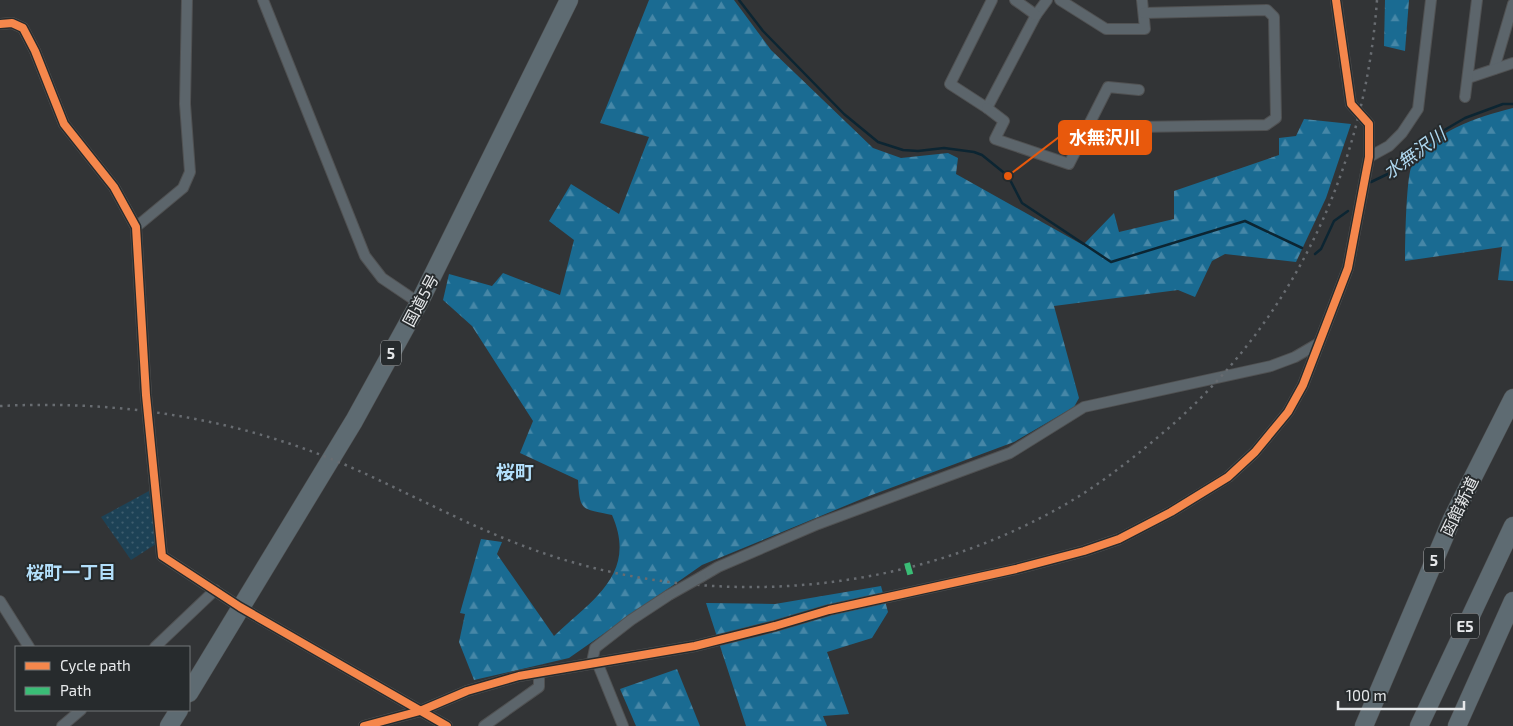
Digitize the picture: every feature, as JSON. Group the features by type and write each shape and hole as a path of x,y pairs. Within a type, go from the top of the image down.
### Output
{"highway":[{"name":"国道5号","path":"190,691 354,421 419,303 569,0"},
{"name":"函館新道","path":"1364,726 1452,519 1513,398"},
{"name":"E5","path":"1419,726 1513,526"},
{"name":"E5","path":"1428,726 1513,532"},
{"path":"1457,726 1513,601"},
{"path":"169,726 178,711"}],"street":[{"path":"136,227 183,188 189,178 184,104 187,0"},
{"path":"263,0 366,256 382,278 419,303"},
{"path":"992,0 950,84 1004,121 995,139 1069,164 1108,87 1139,90"},
{"path":"1015,0 1036,15"},
{"path":"987,108 1036,15 1047,0"},
{"path":"1060,0 1106,28 1145,29 1142,0"},
{"path":"364,726 420,711 467,691 539,672 694,646 775,626 829,610 1016,569 1084,551 1119,539 1171,512 1228,476 1255,452 1288,412 1303,384 1348,268 1369,156 1369,124 1351,104 1336,0"},
{"path":"1369,156 1389,146 1402,133 1418,109 1431,0"},
{"path":"1465,97 1477,0"},
{"path":"1494,68 1513,4"},
{"path":"1136,127 1266,125 1276,118 1274,17 1271,12 1267,10 1144,13"},
{"path":"0,24 12,23 23,28 35,51 64,124 114,187 136,227 146,395 162,556 240,607 447,726"},
{"path":"1468,78 1513,63"},
{"path":"623,726 594,662 594,648 631,620 669,595 718,567 818,524 1010,453 1084,407 1270,366 1295,357 1319,343"},
{"path":"156,646 214,590"},
{"path":"0,601 29,646"},
{"path":"484,726 539,687 539,672"},
{"path":"62,726 75,712"}],"green space":[{"path":"649,0 734,0 771,50 873,148 901,158 948,153 958,158 956,174 1083,245 1114,213 1119,232 1174,219 1174,191 1279,155 1279,138 1296,136 1304,119 1351,124 1326,198 1296,262 1225,254 1212,261 1195,297 1178,290 1054,306 1079,398 1074,407 1014,442 869,496 702,565 569,658 474,680 459,642 465,614 460,613 481,539 502,542 497,554 554,636 583,610 607,584 615,570 619,554 619,536 612,515 589,510 584,507 580,498 578,480 520,453 533,421 472,326 443,300 449,274 492,286 503,273 560,295 574,240 549,221 571,184 619,214 649,137 600,123"},
{"path":"1385,0 1409,0 1405,51 1384,46"},
{"path":"1513,108 1513,281 1498,280 1502,247 1405,261 1407,196 1410,172 1420,153 1431,143 1456,127"},
{"path":"881,586 888,612 872,638 827,652 849,714 823,716 827,726 746,726 706,603 775,604"},
{"path":"677,669 700,726 636,726 620,689"}],"shaded area":[{"path":"149,491 156,544 131,560 101,517"}],"waterway":[{"name":"水無沢川","path":"739,0 763,31 844,114 878,142 903,150 918,151 944,148 974,152 982,155 1008,176 1022,203 1111,262 1245,221 1302,248"},
{"name":"水無沢川","path":"1371,182 1396,170 1429,139 1465,118 1503,104 1513,104"},
{"name":"水無沢川","path":"1315,254 1321,249 1334,221 1348,211"}],"railway":[{"path":"0,406 89,406 134,410 221,424 306,449 373,477 470,524 520,545 610,572 675,583 741,587 807,585 873,576 937,560 999,537 1059,508 1103,480 1171,426 1215,383 1254,336 1288,286 1316,234 1340,178 1357,121 1370,61 1377,0"}],"marked path":[{"path":"907,563 911,577"}],"cycle path":[{"path":"364,726 420,711 467,691 519,676 695,646 829,610 1016,569 1084,551 1119,539 1171,512 1228,477 1255,452 1288,412 1303,385 1348,268 1369,157 1369,124 1351,104 1336,0"},
{"path":"0,24 12,23 23,28 35,51 64,124 114,187 136,227 146,395 162,556 240,607 447,726"}],"place":[{"name":"水無沢川","path":"1008,176"}],"district":[{"name":"桜町","path":"515,471"},
{"name":"桜町一丁目","path":"71,572"}]}
